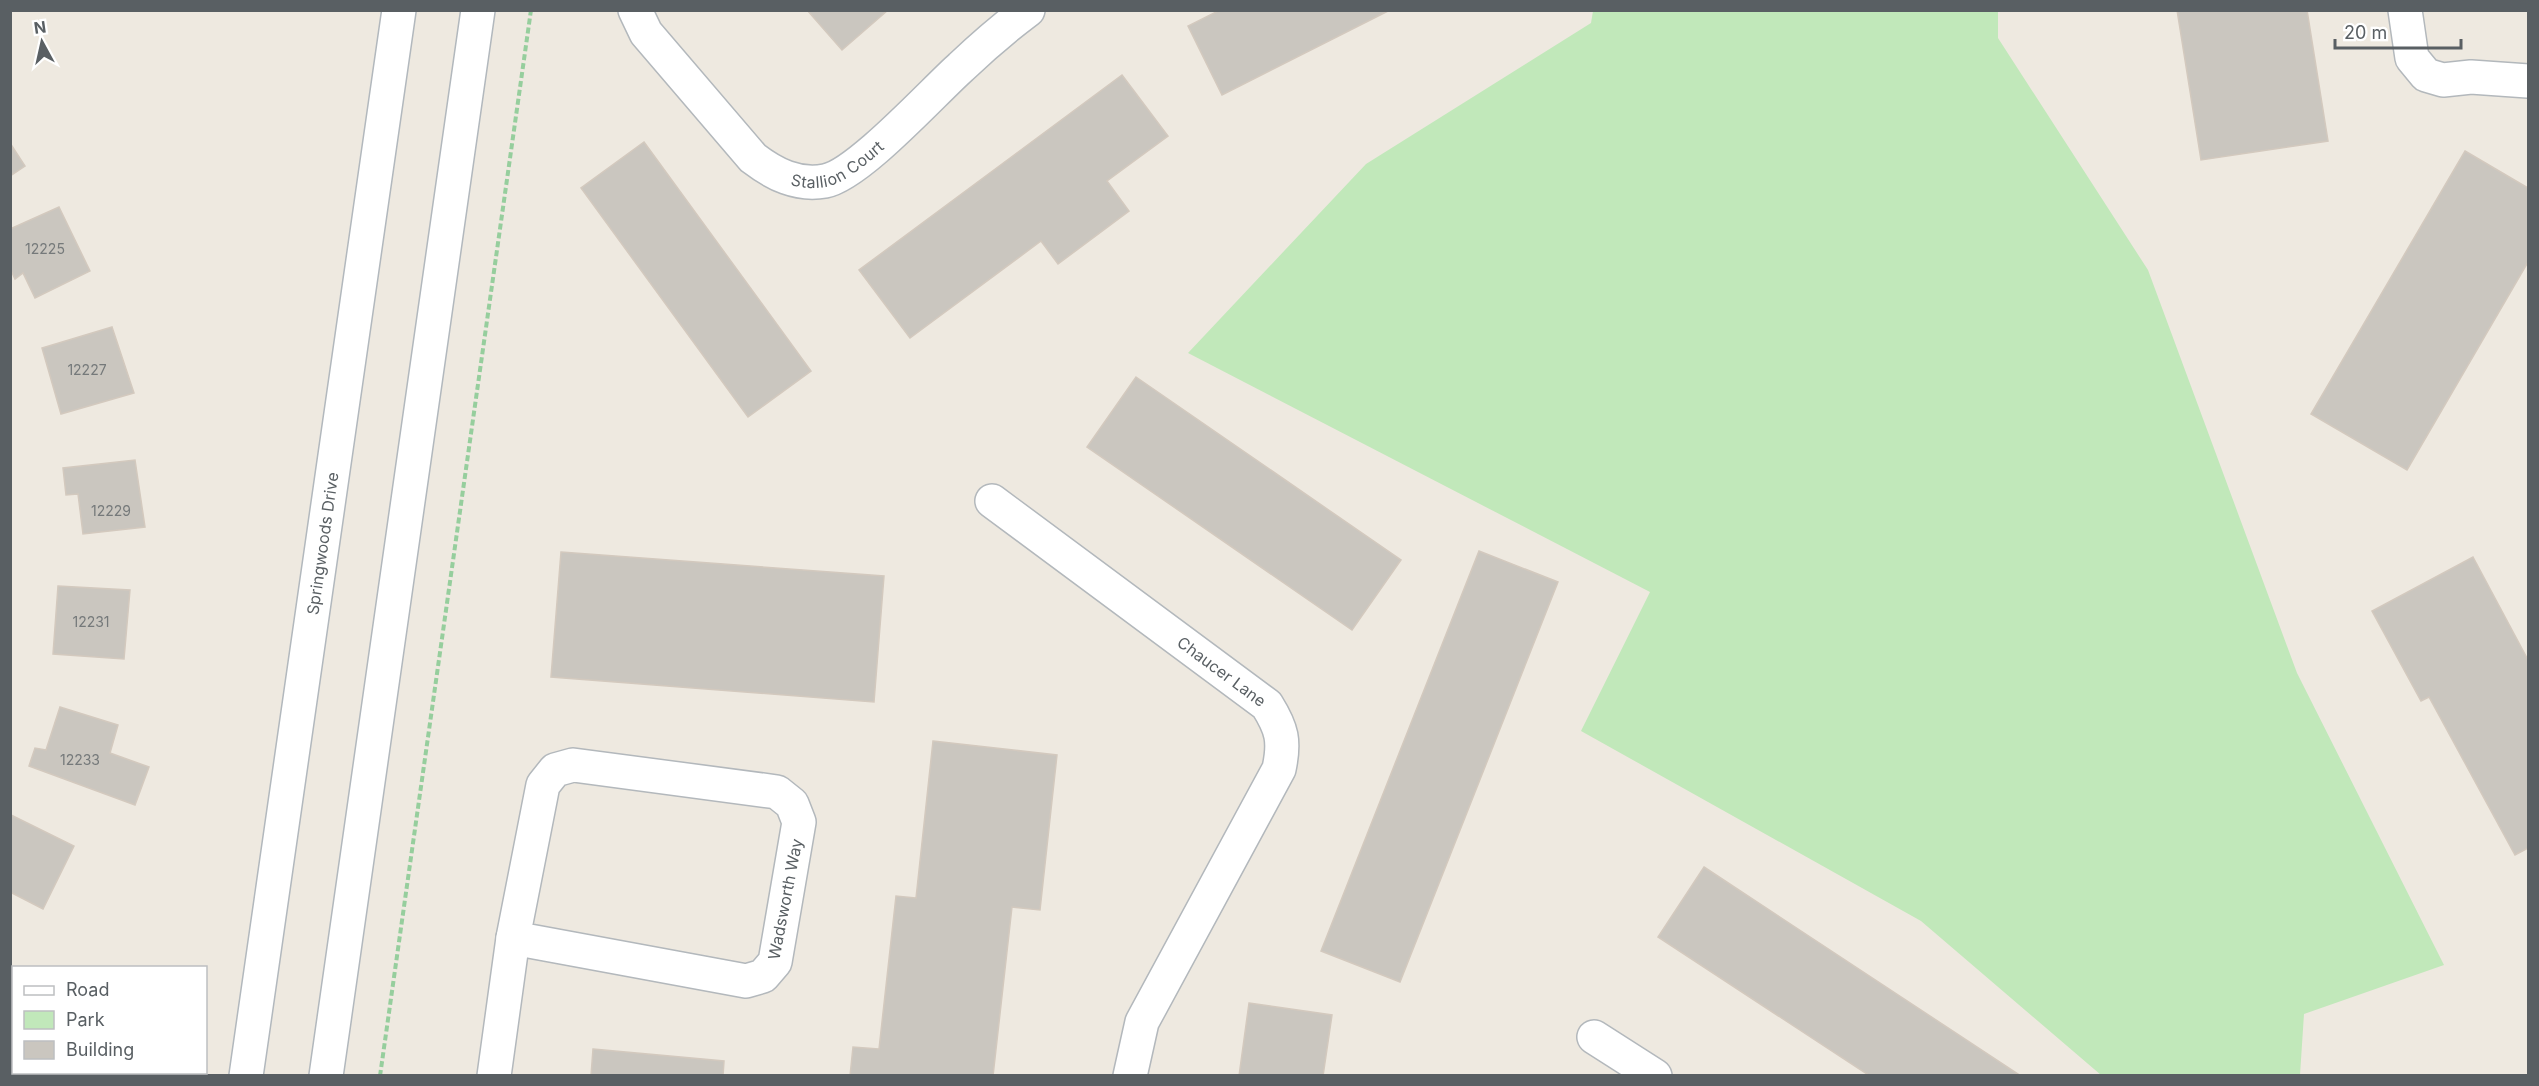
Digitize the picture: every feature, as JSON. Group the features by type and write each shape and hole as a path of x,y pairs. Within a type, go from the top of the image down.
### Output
{"street":[{"name":"Springwoods Drive","path":"246,1076 399,10"},
{"path":"326,1076 478,10"},
{"name":"Stallion Court","path":"635,10 646,33 753,158 771,172 797,182 825,181 852,171 962,65 1028,10"},
{"path":"2405,10 2412,58 2426,75 2443,80 2471,77 2529,81"},
{"name":"Chaucer Lane","path":"992,501 1267,705 1280,726 1283,750 1279,769 1142,1022 1130,1076"},
{"name":"Wadsworth Way","path":"494,1076 513,938 543,785 555,770 573,765 777,792 792,804 799,822 776,962 763,976 746,981 513,938"},
{"path":"1594,1037 1655,1076"}],"path":[{"path":"380,1076 531,10"}],"green space":[{"path":"1593,11 1998,11 1998,38 2148,270 2297,673 2444,965 2304,1014 2300,1075 2101,1075 1921,921 1581,731 1650,592 1188,353 1366,164 1591,23"}],"building":[{"path":"807,10 888,10 842,50"},
{"path":"1220,10 1390,10 1222,95 1188,26"},
{"path":"2177,10 2307,10 2328,141 2201,160"},
{"path":"1122,75 1168,136 1107,181 1129,211 1058,264 1041,241 910,338 859,270"},
{"path":"644,142 811,371 748,417 581,188"},
{"path":"10,143 25,166 10,176"},
{"path":"2465,151 2528,188 2528,262 2407,470 2311,414"},
{"path":"59,207 90,271 35,298 23,273 15,279 10,268 10,229"},
{"path":"112,327 134,393 61,414 42,348"},
{"path":"1136,377 1401,560 1352,630 1087,447"},
{"path":"135,460 145,527 83,534 78,494 66,495 63,468"},
{"path":"1479,551 1558,582 1400,982 1321,951"},
{"path":"561,552 884,576 874,702 551,677"},
{"path":"2473,557 2528,660 2528,848 2515,855 2429,697 2421,701 2372,611"},
{"path":"58,586 130,590 124,659 53,654"},
{"path":"60,707 118,725 110,753 149,767 135,805 29,766 35,748 46,750"},
{"path":"933,741 1057,755 1040,910 1012,907 993,1076 850,1076 853,1047 879,1049 896,896 916,898"},
{"path":"11,815 74,846 43,909 10,892"},
{"path":"1704,867 2021,1076 1870,1076 1658,937"},
{"path":"1249,1003 1332,1015 1323,1076 1239,1076"},
{"path":"593,1049 724,1061 723,1076 591,1076"}]}
